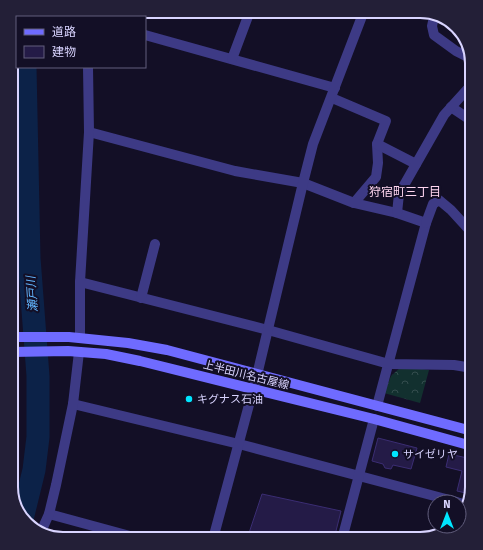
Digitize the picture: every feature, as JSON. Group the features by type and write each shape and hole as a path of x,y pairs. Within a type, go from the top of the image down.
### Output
{"main road":[{"name":"上半田川名古屋線","path":"18,337 69,337 128,343 167,350 465,429"},
{"name":"上半田川名古屋線","path":"18,352 68,351 106,354 140,361 374,419 465,444"}],"street":[{"path":"232,59 247,18"},
{"path":"215,532 257,375 313,144 332,98 361,18"},
{"path":"433,20 432,26 434,35 464,55"},
{"path":"146,35 335,88"},
{"path":"80,338 80,282 89,132 88,68"},
{"path":"397,213 398,194 444,115 465,92"},
{"path":"332,98 386,121 378,144 376,177 354,203"},
{"path":"451,108 465,117"},
{"path":"89,132 235,171 303,183 354,203 397,213 426,223"},
{"path":"378,144 416,164"},
{"path":"377,406 426,223 433,204 439,200 451,210 465,225"},
{"path":"142,298 155,244"},
{"path":"80,282 268,330 389,364 454,365 465,367"},
{"path":"43,527 49,514 56,486 73,404 79,352"},
{"path":"73,404 239,444 428,494"},
{"path":"344,532 374,419"},
{"path":"49,514 115,532"}],"green space":[{"path":"402,366 429,370 420,403 384,393 391,376"}],"building":[{"name":"サイゼリヤ","path":"378,438 417,448 411,469 393,465 391,469 385,468 383,464 372,461"},
{"path":"449,454 465,457 464,493 457,491 462,471 446,467"},
{"path":"262,494 341,511 336,532 249,532"}],"waterway":[{"name":"瀬戸川","path":"24,510 34,470 38,437 38,376 29,258 25,68"}],"place":[{"name":"キグナス石油","path":"189,399"},
{"name":"サイゼリヤ","path":"395,454"}],"district":[{"name":"狩宿町三丁目","path":"405,192"}]}
